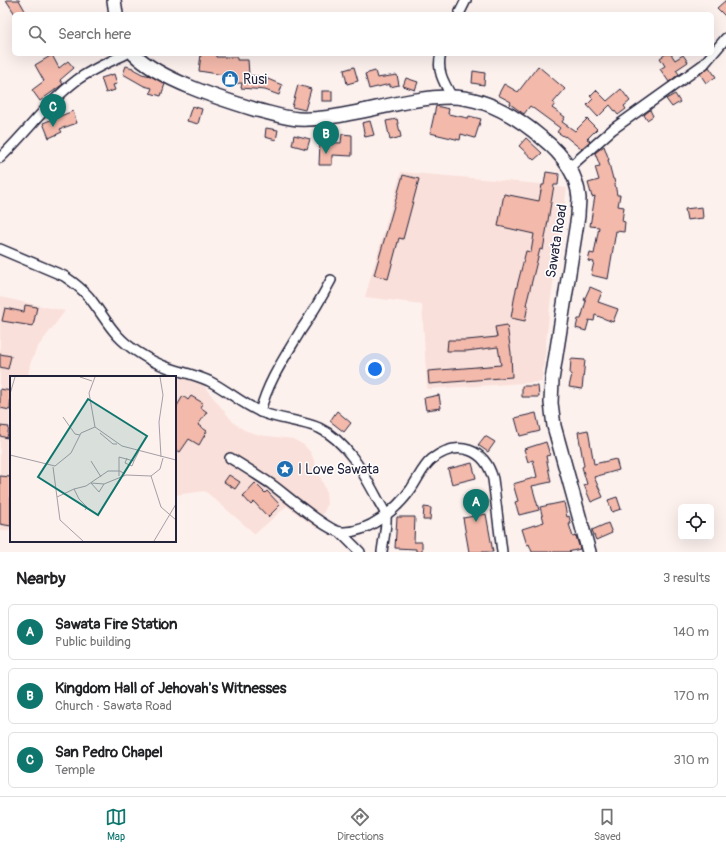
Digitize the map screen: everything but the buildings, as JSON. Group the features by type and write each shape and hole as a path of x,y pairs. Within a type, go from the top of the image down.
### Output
{"main road":[{"path":"114,0 116,12"},
{"name":"Sawata Road","path":"136,56 141,62 153,69 174,80 204,92 236,104 276,115 296,118 323,118 430,98 452,97 469,99 488,104 508,113 528,126 559,153 570,167 577,182 579,198 578,216 552,380 551,403 554,426 560,450 590,551"}],"street":[{"path":"460,12 466,0"},
{"path":"714,52 726,38"},
{"path":"0,158 48,107 75,81 98,66 121,56"},
{"path":"441,56 439,70 452,97"},
{"path":"570,167 613,129 704,64 711,56"},
{"path":"0,249 71,280 89,296 112,330 122,341 138,352 168,367 207,381 260,412 273,417 308,424 321,429 332,436 344,447 354,461 386,515 382,552"},
{"path":"260,412 269,385 278,368 331,280"},
{"path":"340,532 368,526 386,515 403,500 431,460 449,450 467,449 474,451 480,456 491,471 502,552"},
{"path":"230,458 324,524 340,532 360,552"}],"shaded area":[{"path":"401,172 541,184 567,188 550,305 542,382 427,389 422,304 365,297"},
{"path":"0,297 65,311 37,348 30,364 28,376 10,376 10,531 0,530"},
{"path":"171,372 203,385 234,423 244,430 259,435 293,439 304,445 311,453 326,491 327,504 316,528 287,506 255,534 205,491 176,495 176,376 169,376"}],"place":[{"name":"Rusi","path":"230,79"},
{"name":"San Pedro Chapel","path":"53,127"},
{"name":"Kingdom Hall of Jehovah's Witnesses","path":"326,154"},
{"name":"I Love Sawata","path":"285,469"},
{"name":"Sawata Fire Station","path":"476,522"}]}
